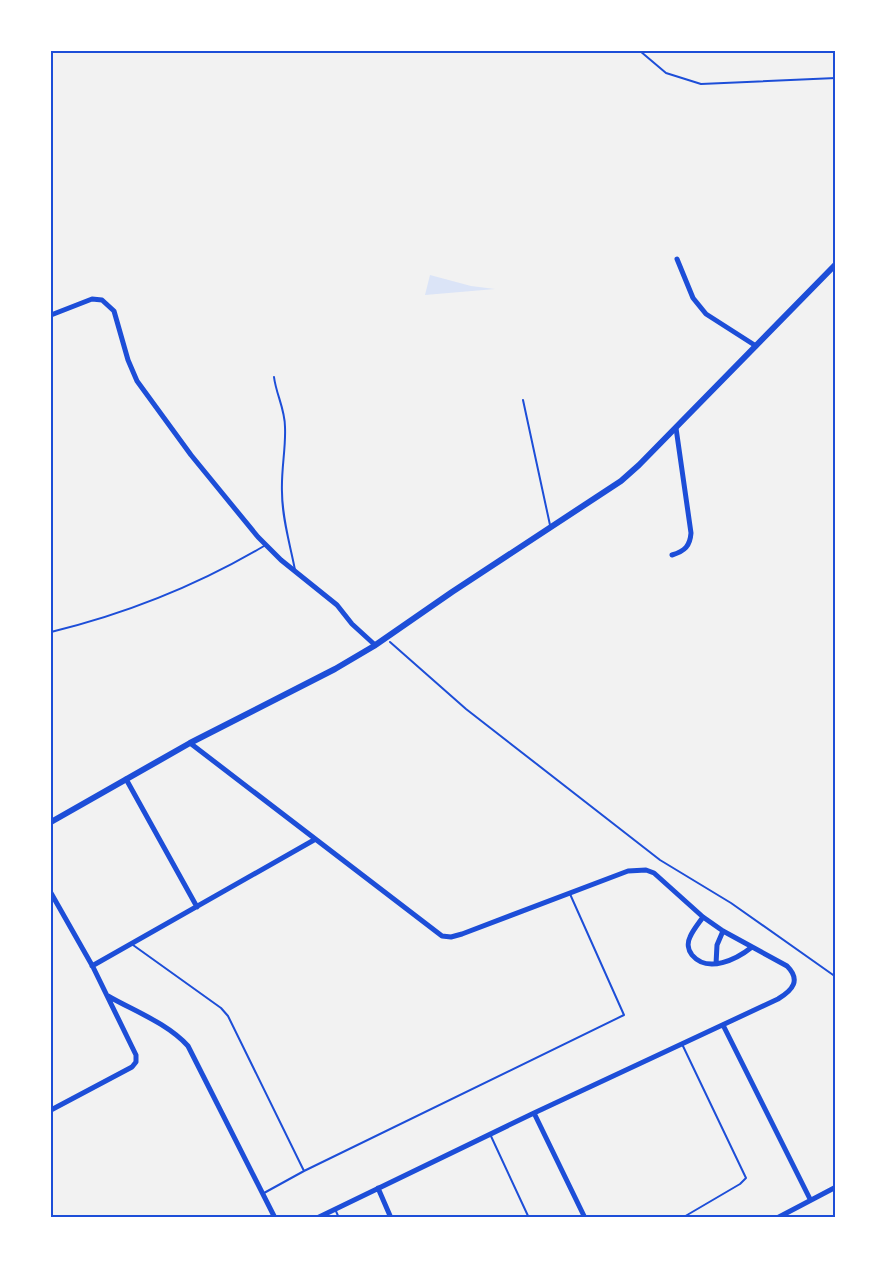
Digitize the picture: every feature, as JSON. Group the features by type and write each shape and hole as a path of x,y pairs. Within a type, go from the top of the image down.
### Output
{"street":[{"path":"677,259 693,298 706,314 756,346"},
{"path":"51,822 190,743 335,669 386,638 621,481 836,264"},
{"path":"51,315 92,299 102,300 114,311 128,360 137,381 154,407 225,498 281,560 337,605 352,624 375,645"},
{"path":"672,555 686,548 690,543 691,532 676,428"},
{"path":"190,743 442,936 462,934 628,872 646,870 654,873 703,917 723,931 787,966 795,978 795,986 789,993 778,999 317,1218"},
{"path":"126,779 197,907"},
{"path":"92,966 314,840"},
{"path":"51,893 108,996 136,1055 136,1062 132,1067 51,1110"},
{"path":"703,917 689,939 690,952 701,963 716,964 743,954 752,947"},
{"path":"716,964 717,945 723,931"},
{"path":"108,996 169,1030 188,1046 275,1218"},
{"path":"723,1025 810,1200"},
{"path":"534,1113 585,1218"},
{"path":"777,1218 836,1186"},
{"path":"378,1188 392,1218"}],"lane":[{"path":"274,377 285,425 282,501 295,570"},
{"path":"523,399 550,528"},
{"path":"51,632 88,623 214,574 266,544"},
{"path":"263,1193 624,1015 570,894"},
{"path":"131,943 221,1008 228,1016 304,1171"},
{"path":"682,1044 746,1178 740,1184 682,1218"},
{"path":"490,1134 529,1218"},
{"path":"335,1209 339,1218"}],"path":[{"path":"640,51 666,73 701,84 836,78"},
{"path":"386,638 465,709 660,860 731,903 836,977"}],"shaded area":[{"path":"430,275 471,286 495,289 425,295"}]}
